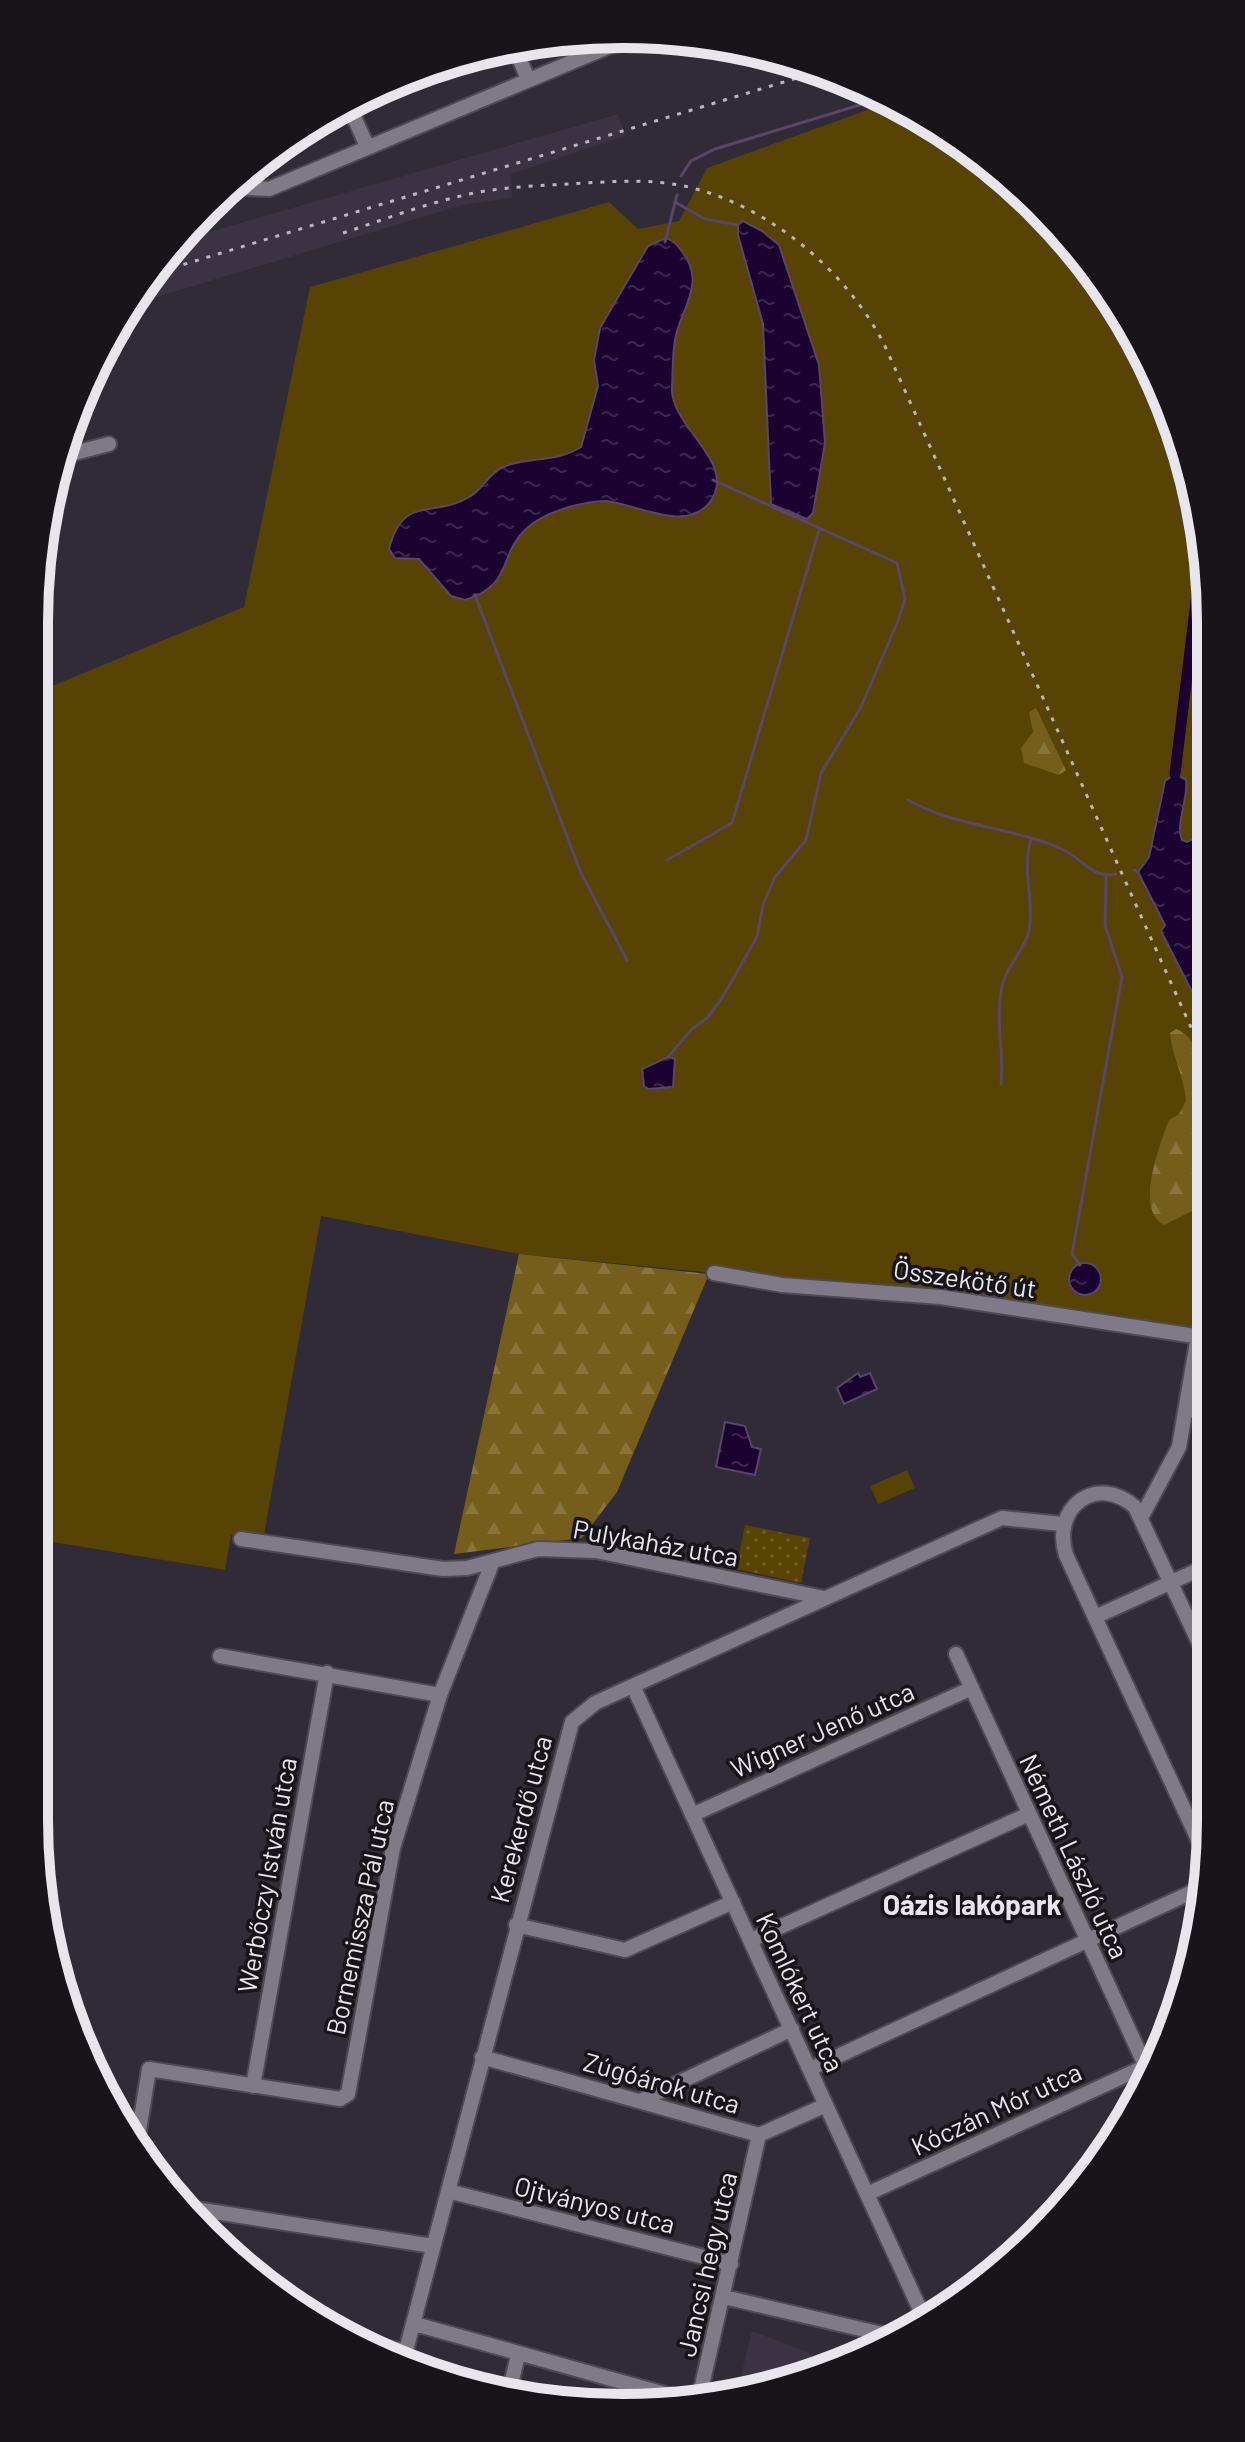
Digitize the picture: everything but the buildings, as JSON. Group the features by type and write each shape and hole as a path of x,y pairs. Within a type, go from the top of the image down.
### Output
{"street":[{"path":"248,188 269,189 603,49"},
{"path":"519,58 528,79"},
{"path":"353,115 367,146"},
{"path":"74,453 109,444"},
{"name":"Összekötő út","path":"714,1273 782,1285 926,1295 1197,1336"},
{"path":"1142,1516 1179,1447 1197,1364"},
{"path":"1187,1409 1197,1411"},
{"path":"1197,1637 1142,1516 1122,1497 1096,1494 1071,1507 1062,1524 1066,1555 1197,1836"},
{"name":"Kerekerdő utca","path":"406,2351 572,1722 595,1703 1002,1518 1062,1524"},
{"name":"Pulykaház utca","path":"241,1539 443,1569 467,1568 538,1549 596,1551 825,1598"},
{"name":"Bornemissza Pál utca","path":"139,2130 149,2069 340,2099 348,2094 393,1848 440,1695 493,1561"},
{"path":"1095,1617 1197,1571"},
{"name":"Németh László utca","path":"956,1654 1143,2062"},
{"path":"220,1656 440,1695"},
{"name":"Werbőczy István utca","path":"253,2086 327,1673"},
{"name":"Komlókert utca","path":"633,1686 921,2310"},
{"name":"Wigner Jenő utca","path":"692,1815 972,1688"},
{"path":"751,1940 1029,1814"},
{"path":"810,2069 1192,1892"},
{"path":"516,1925 625,1950 733,1902"},
{"path":"642,2100 792,2029"},
{"name":"Zúgóárok utca","path":"482,2057 759,2135 826,2105"},
{"name":"Kóczán Mór utca","path":"867,2194 1136,2077"},
{"name":"Jancsi hegy utca","path":"702,2388 759,2135"},
{"name":"Ojtványos utca","path":"448,2191 731,2264"},
{"path":"202,2210 433,2246"},
{"path":"724,2297 880,2333"},
{"path":"415,2324 660,2393"},
{"path":"511,2383 518,2355"}],"shaded area":[{"path":"877,107 942,145 1029,216 1100,303 1138,368 1153,403 1167,438 1186,510 1196,585 1197,1328 1111,1325 714,1273 519,1254 321,1216 263,1540 231,1535 225,1570 48,1541 48,688 244,607 310,287 609,202 638,229 679,221 707,168"},
{"path":"618,114 625,136 511,174 512,198 462,205 147,300 199,235"},
{"path":"907,1470 915,1488 878,1504 870,1486"},
{"path":"745,1525 810,1538 801,1583 736,1569"},
{"path":"752,2331 823,2358 807,2364 739,2382"}],"green space":[{"path":"1036,708 1066,770 1059,775 1024,763 1021,748 1033,732 1029,712"},
{"path":"1176,1029 1186,1035 1197,1051 1197,1210 1164,1225 1155,1217 1151,1206 1152,1176 1169,1120 1179,1114 1186,1101 1170,1033"},
{"path":"519,1254 709,1274 617,1492 582,1538 454,1554"}],"water":[{"path":"743,221 779,245 819,365 825,443 813,513 807,519 771,504 763,324 738,235 738,225"},
{"path":"666,238 680,248 692,272 689,300 675,342 672,388 681,417 716,473 717,488 710,502 688,516 660,514 605,501 558,511 526,529 517,539 498,578 481,594 465,600 451,596 419,559 395,558 389,549 395,532 403,520 412,514 458,503 471,496 503,467 562,455 581,447 598,386 594,360 600,328 648,246"},
{"path":"1175,774 1186,779 1180,834 1182,840 1187,842 1197,837 1197,1001 1161,931 1165,925 1138,872 1149,857 1165,781"},
{"path":"668,1057 675,1059 673,1087 648,1089 644,1086 642,1069"},
{"path":"1085,1263 1096,1268 1101,1279 1096,1290 1085,1295 1074,1290 1069,1279 1074,1268"},
{"path":"858,1373 860,1377 870,1373 877,1389 844,1404 837,1388"},
{"path":"725,1422 745,1426 752,1447 761,1449 755,1475 716,1467"}],"waterway":[{"path":"681,176 691,161 715,149 867,103"},
{"path":"665,242 677,195"},
{"path":"675,202 705,219 738,225"},
{"path":"668,1057 692,1029 708,1017 757,937 763,905 775,877 806,840 821,773 861,707 905,599 897,563 713,480"},
{"path":"667,860 732,823 819,530"},
{"path":"475,595 581,873 627,960"},
{"path":"1175,774 1196,599"},
{"path":"908,800 945,816 1043,842 1062,849 1094,871 1116,874"},
{"path":"1001,1084 1000,999 1004,979 1029,931 1027,862 1031,840"},
{"path":"1134,870 1138,872"},
{"path":"1080,1265 1072,1254 1122,977 1105,925 1106,876"}],"railway":[{"path":"171,268 802,77"},
{"path":"343,233 434,203 491,190 597,182 655,182 684,186 745,208 773,224 825,266 868,316 884,344 1197,1041"}],"district":[{"name":"Oázis lakópark","path":"972,1904"}]}
